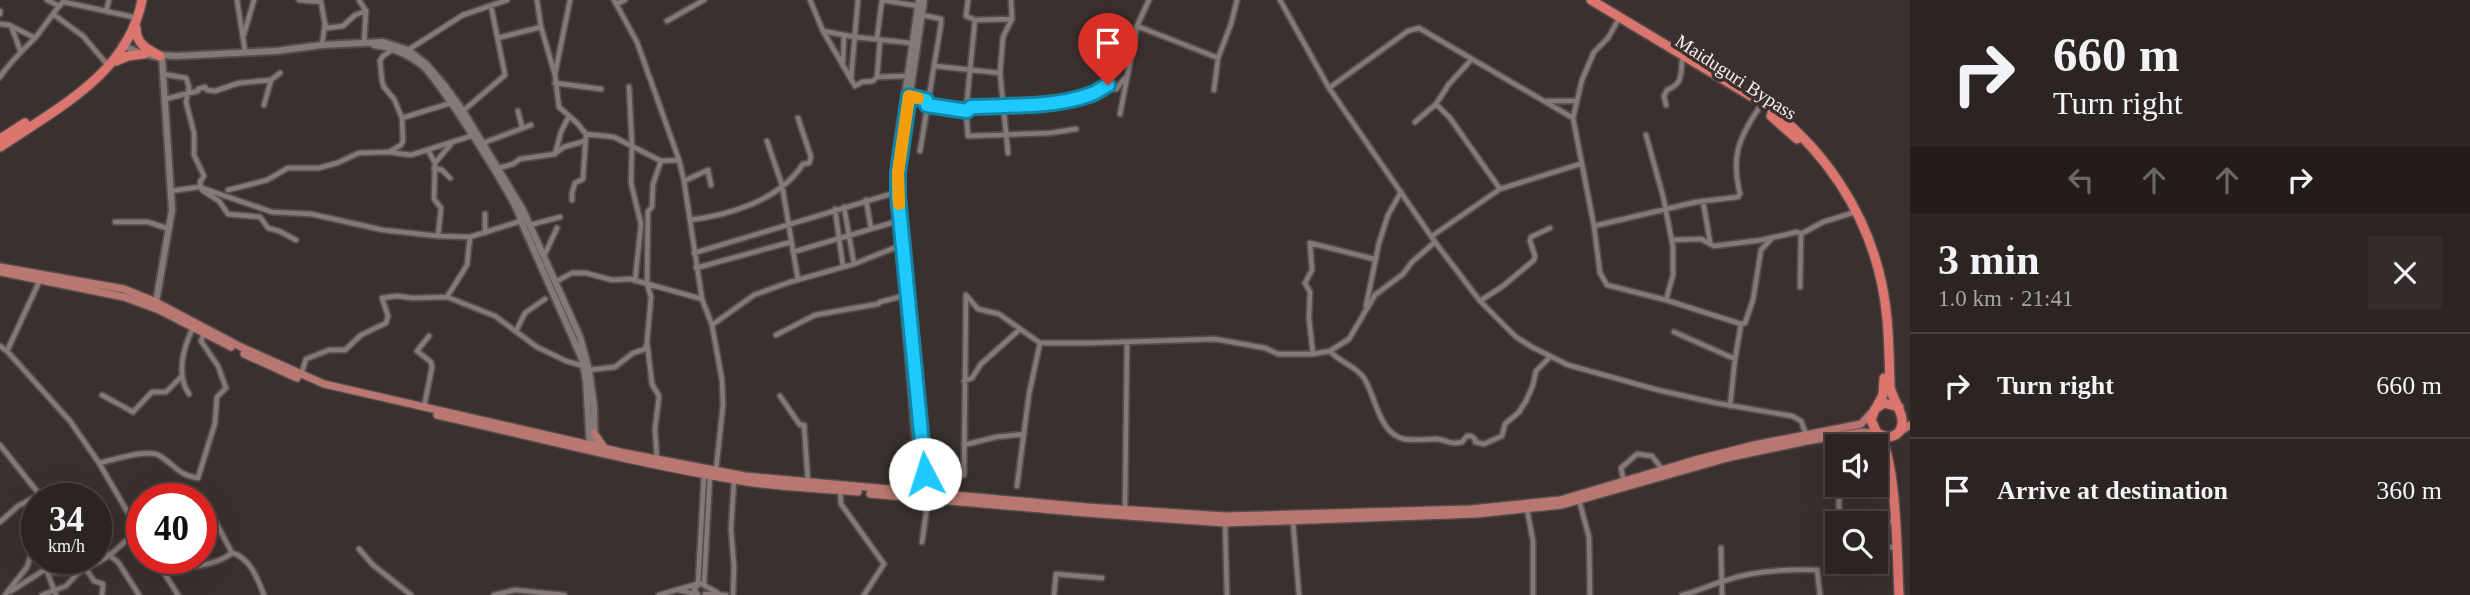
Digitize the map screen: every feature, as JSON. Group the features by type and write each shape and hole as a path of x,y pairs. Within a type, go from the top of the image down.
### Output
{"highway":[{"path":"0,147 82,92 124,42 139,0"},
{"name":"Maiduguri Bypass","path":"1581,0 1682,61 1764,104 1790,124 1834,174 1862,228 1884,320 1892,397 1900,407"},
{"name":"Maiduguri Bypass","path":"1591,0 1702,70 1784,127 1814,158 1862,228"},
{"path":"135,17 137,39 144,47 161,57"},
{"path":"0,139 79,88 109,63 123,57 144,54"},
{"name":"Maiduguri Bypass","path":"1874,410 1884,389 1884,320"},
{"path":"1878,434 1871,420 1874,410 1889,402 1900,407 1905,417 1893,451 1891,472"},
{"path":"1888,437 1899,433"},
{"path":"1888,455 1899,595"}],"main road":[{"path":"0,270 114,287 156,302 301,376 352,392 574,441 592,448 657,459 734,480 1061,508 1293,522 1476,514 1560,500 1663,470 1861,424 1874,410"},
{"path":"0,270 124,297 159,310 281,372 321,388 710,473 808,481 904,492 924,497 941,494 1061,508 1125,510 1225,520 1562,505 1730,454"},
{"path":"1900,407 1910,413"},
{"path":"1899,433 1910,425"},
{"path":"574,441 591,433 604,448"},
{"path":"1849,434 1878,434"},
{"path":"1806,437 1825,436"},
{"path":"904,492 915,485 922,474 933,490 941,494"}],"street":[{"path":"47,0 57,5"},
{"path":"106,11 109,0"},
{"path":"237,0 245,51"},
{"path":"244,34 254,0"},
{"path":"299,0 321,2 326,28 343,26 355,15 366,10"},
{"path":"359,0 366,10 364,42"},
{"path":"408,50 463,15 507,0"},
{"path":"537,0 541,27 555,75"},
{"path":"570,0 555,83 559,107 585,137 583,179 576,183 572,200"},
{"path":"625,0 616,2 637,42 679,160 702,299 712,325 722,380 723,405 710,473 701,584 704,595 718,593"},
{"path":"683,0 688,9"},
{"path":"667,20 704,0"},
{"path":"810,0 823,31 855,86 873,81 877,77 906,76"},
{"path":"851,79 858,0"},
{"path":"877,77 880,41 877,38 882,0 920,2"},
{"path":"968,0 966,16 975,20 1012,19"},
{"path":"1007,153 1000,72 1003,37 1012,19 1011,0"},
{"path":"1119,114 1137,26 1149,0"},
{"path":"1214,90 1218,58 1237,0"},
{"path":"1280,0 1329,88 1401,192 1480,301 1516,337 1568,365 1658,390 1730,406 1792,415 1801,421 1806,437"},
{"path":"0,77 20,50 35,38 57,5 64,1 135,17"},
{"path":"920,2 921,15 898,173 898,196 924,497 922,542"},
{"path":"920,2 906,76 894,193 922,474"},
{"path":"463,111 504,77 506,72 491,6"},
{"path":"53,14 83,36 109,63"},
{"path":"920,151 941,19 921,15"},
{"path":"975,20 969,71 968,135 971,137 1076,129"},
{"path":"1617,22 1608,38 1594,52 1576,101 1573,118 1594,226 1600,273 1607,285 1745,323 1751,308 1761,250 1773,238"},
{"path":"0,24 9,25 35,38"},
{"path":"322,45 326,24"},
{"path":"9,25 14,30 20,50"},
{"path":"1137,26 1218,58"},
{"path":"498,38 541,27"},
{"path":"1329,88 1415,28 1423,29 1573,118"},
{"path":"823,31 911,43"},
{"path":"842,64 844,35"},
{"path":"124,42 144,54 161,57 246,55 363,44 393,49 426,69 451,103 520,214 586,368"},
{"path":"124,42 161,57 383,42 408,50 433,70 499,168 530,225 580,337 586,368 592,448"},
{"path":"388,152 403,141 402,118 394,99 383,84 380,61 393,49"},
{"path":"156,302 170,229 171,191 161,57"},
{"path":"1415,122 1436,104 1449,84 1472,59"},
{"path":"1666,105 1664,96 1667,90 1679,83 1682,61"},
{"path":"935,66 1000,72"},
{"path":"165,99 205,87 215,91 239,83 271,80 280,73"},
{"path":"163,74 186,78 189,87 187,107 194,133 194,155 204,176 199,187"},
{"path":"967,111 971,107 1002,108 1074,99 1091,95 1108,85 1116,89 1125,78"},
{"path":"264,105 271,80"},
{"path":"555,83 600,89"},
{"path":"629,87 631,183 642,224 635,281"},
{"path":"909,96 926,100 927,105"},
{"path":"1548,101 1576,101"},
{"path":"402,118 451,103"},
{"path":"1436,104 1450,118 1500,189"},
{"path":"927,105 967,111"},
{"path":"1594,226 1665,208 1738,197 1740,194 1735,175 1737,146 1759,108"},
{"path":"518,111 522,127"},
{"path":"555,154 569,116"},
{"path":"690,220 714,217 749,207 795,176 803,164 812,160 798,118"},
{"path":"483,143 531,125"},
{"path":"1647,135 1672,240 1673,275 1666,300"},
{"path":"228,190 267,180 288,168 319,168 359,153 388,152 409,155 471,136"},
{"path":"499,168 520,159 555,154 585,137 614,137 661,161 679,160"},
{"path":"767,141 782,185 798,280"},
{"path":"434,165 454,142"},
{"path":"428,150 434,165 434,199 441,208 438,236"},
{"path":"301,376 306,359 329,350 345,350 361,335 386,323 388,316 383,297 447,297 495,316 537,347 566,361 586,368 619,366 633,353 645,349 647,342 651,297 647,284 648,211 652,207 653,184 661,161"},
{"path":"964,475 965,295 978,309 999,314 1040,343 1215,339 1265,348 1278,354 1329,351 1349,340 1375,295 1403,274 1434,239 1500,189 1580,164"},
{"path":"434,165 450,178"},
{"path":"684,181 708,170 711,185"},
{"path":"199,187 222,204 228,214 260,218 268,229 279,230 296,240"},
{"path":"171,191 199,187 272,212 311,214 383,230 438,236 470,237 521,221"},
{"path":"1364,313 1374,259 1388,215 1401,192"},
{"path":"694,253 894,193"},
{"path":"866,200 871,228"},
{"path":"1703,201 1710,243"},
{"path":"844,207 854,264"},
{"path":"835,209 844,267"},
{"path":"1672,240 1701,239 1714,246 1797,232 1801,234 1823,222 1852,213"},
{"path":"485,214 485,233"},
{"path":"530,225 560,217"},
{"path":"115,222 148,222 170,229"},
{"path":"793,252 898,222"},
{"path":"543,257 557,228"},
{"path":"1480,301 1534,260 1531,237 1550,228"},
{"path":"1800,286 1801,234"},
{"path":"447,297 464,272 470,237"},
{"path":"696,268 791,242"},
{"path":"1312,354 1310,292 1305,283 1312,270 1310,243 1374,259"},
{"path":"712,325 754,295 854,264 900,246"},
{"path":"555,282 577,272 607,279 628,278 702,299"},
{"path":"7,351 41,279"},
{"path":"776,335 815,315 878,304 904,296"},
{"path":"516,331 525,313 545,299"},
{"path":"1730,406 1741,324"},
{"path":"189,394 182,376 185,347 194,328"},
{"path":"964,381 972,378 981,363 1019,330"},
{"path":"1674,332 1735,359"},
{"path":"99,463 153,453 159,454 184,476 198,478 215,422 218,397 226,388 218,366 201,341 204,333"},
{"path":"424,408 432,367 431,362 417,351 429,336"},
{"path":"647,342 652,384 659,396 654,429 657,459"},
{"path":"1125,510 1127,342"},
{"path":"1017,486 1028,394 1040,343"},
{"path":"0,346 70,421 111,483"},
{"path":"1329,351 1364,379 1387,431 1401,439 1440,439 1451,444 1462,442 1466,436 1484,444 1502,436 1505,424 1526,401 1536,371 1550,357"},
{"path":"102,395 134,412 152,392 166,392 182,376"},
{"path":"780,396 800,425 804,425 808,481"},
{"path":"964,445 996,437 1024,435"},
{"path":"0,444 31,483"},
{"path":"1624,482 1622,468 1637,454 1652,456 1663,470"},
{"path":"733,595 731,529 734,480"},
{"path":"112,485 138,530 112,553"},
{"path":"840,491 841,504 884,565 864,595"},
{"path":"1839,497 1839,517 1843,521 1894,521"},
{"path":"1580,500 1589,537 1590,595"},
{"path":"0,522 21,505"},
{"path":"1526,505 1533,541 1533,595"},
{"path":"1225,520 1227,595"},
{"path":"1293,522 1298,595"},
{"path":"217,524 232,553 246,562 264,595"},
{"path":"1888,547 1896,547"},
{"path":"1721,548 1722,595"},
{"path":"359,549 373,565 411,595"},
{"path":"178,595 161,568 188,568 222,561 232,553"},
{"path":"112,558 124,569 139,595"},
{"path":"1682,595 1723,581 1777,570 1817,570 1820,595"},
{"path":"5,595 22,574"},
{"path":"5,595 41,574"},
{"path":"47,574 56,593 62,595"},
{"path":"42,595 56,593 77,574"},
{"path":"89,574 94,581 103,584 102,595"},
{"path":"1054,595 1056,574 1102,578"},
{"path":"697,594 694,589 701,584"},
{"path":"659,595 701,584 726,595"},
{"path":"678,589 697,594"},
{"path":"494,595 515,590 564,595"}],"slow traffic":[{"path":"899,204 898,173 909,96 918,98"}],"route":[{"path":"925,474 898,196 898,173 909,96 926,100 927,105 967,111 971,107 1002,108 1074,99 1091,95 1108,85"}]}
